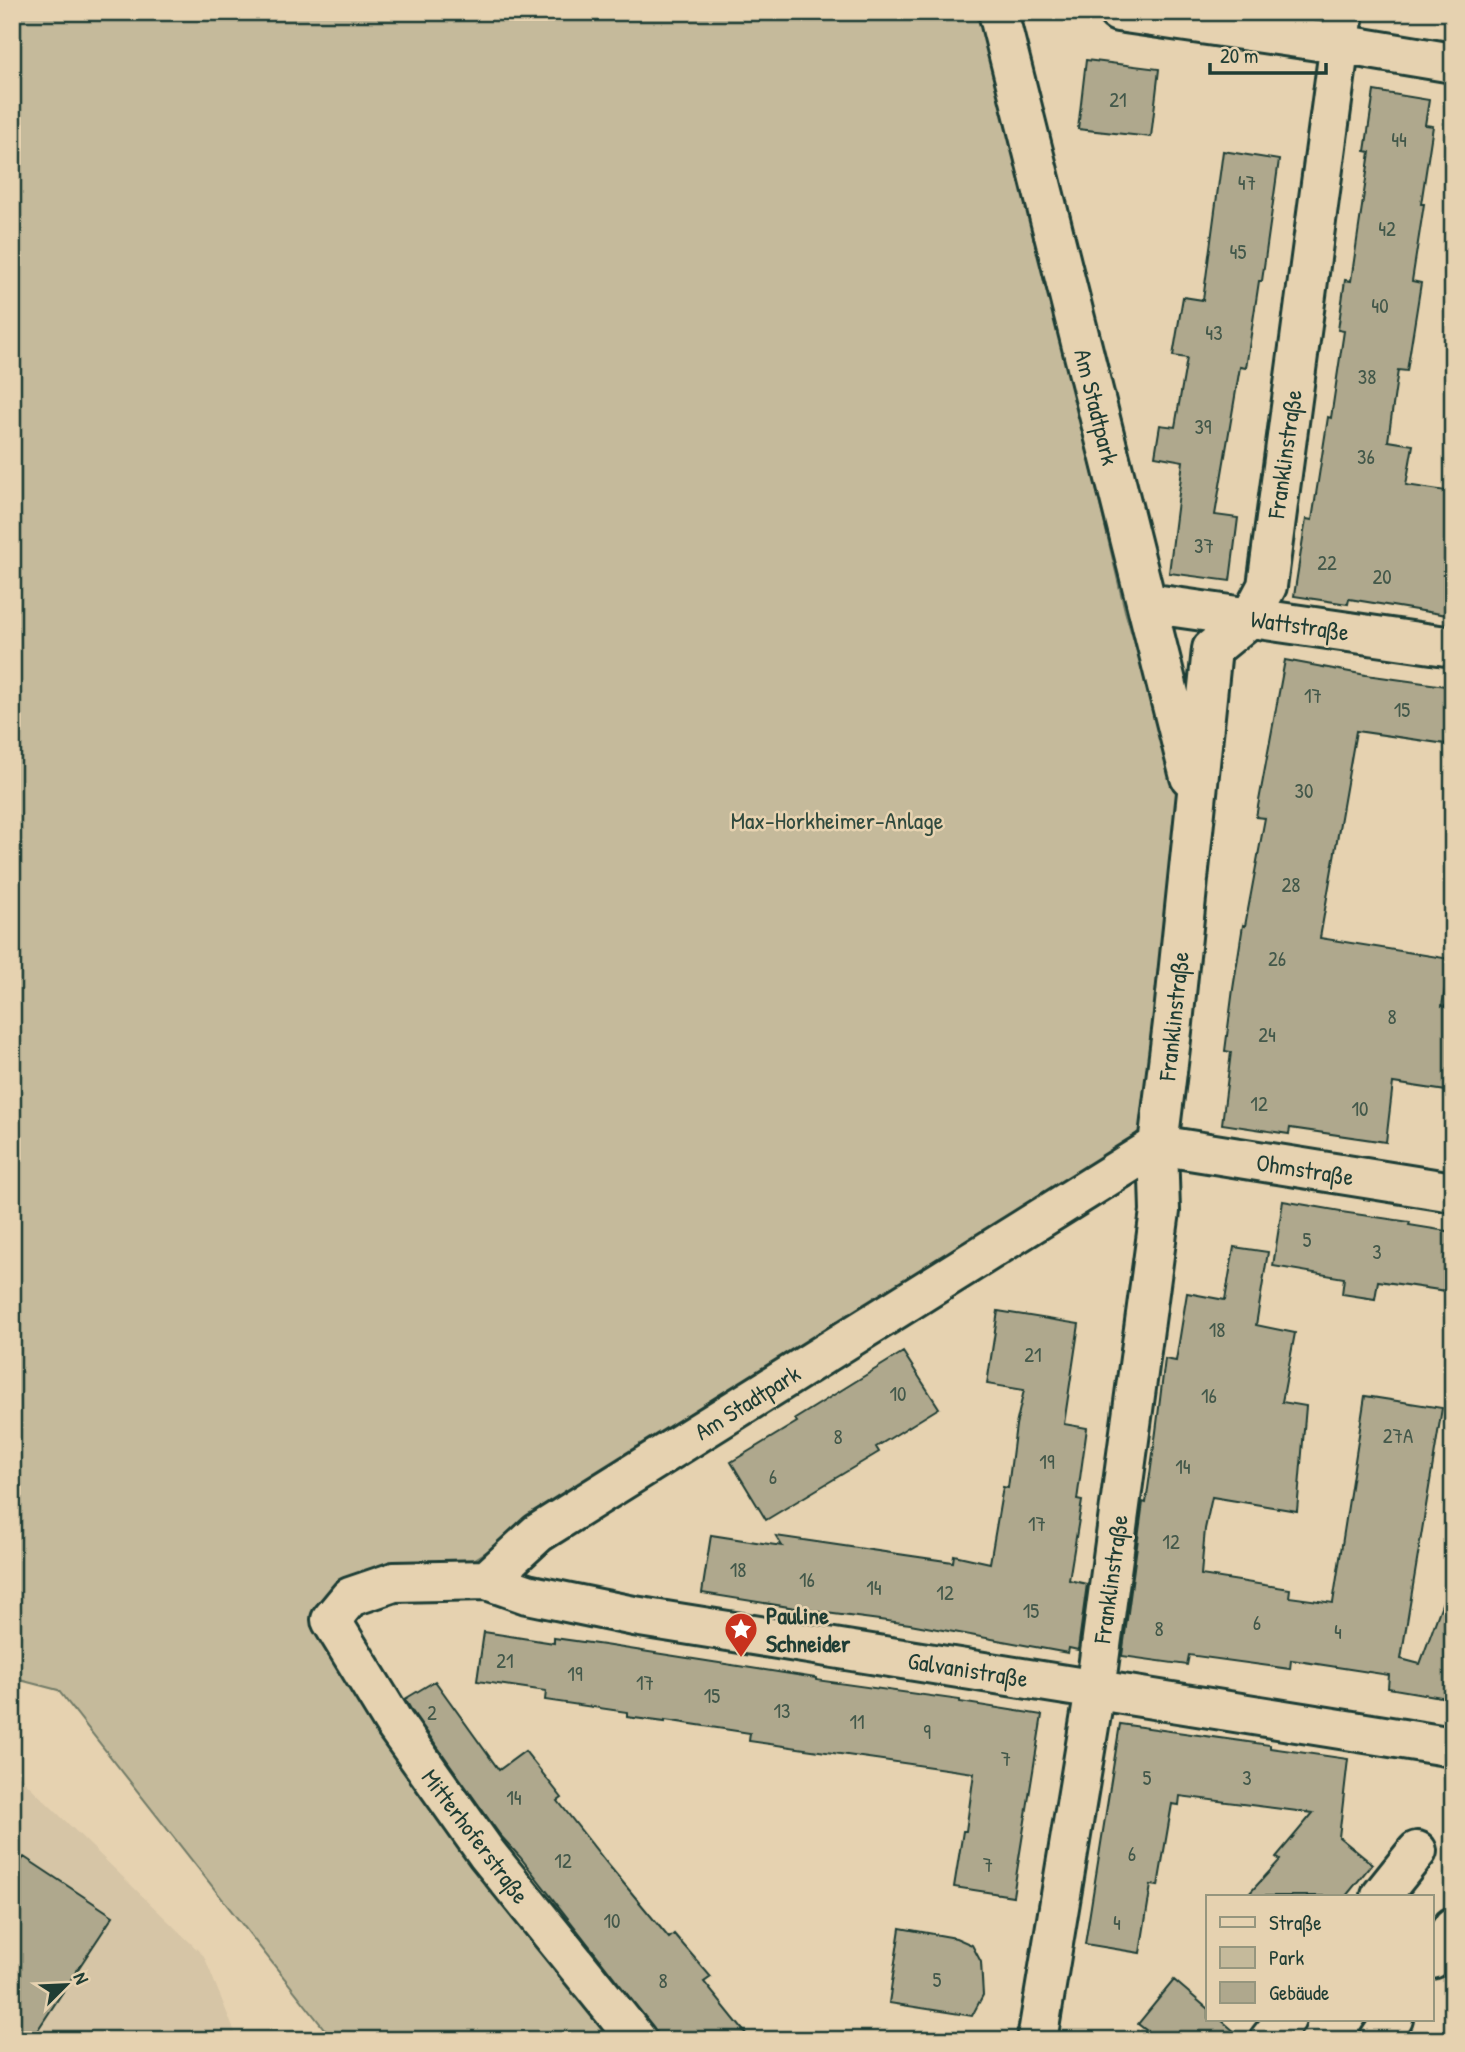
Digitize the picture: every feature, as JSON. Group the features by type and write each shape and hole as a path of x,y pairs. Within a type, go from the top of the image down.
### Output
{"street":[{"name":"Am Stadtpark","path":"998,12 1196,801"},
{"path":"1118,12 1342,28 1453,63"},
{"name":"Franklinstraße","path":"1037,2040 1095,1690 1160,1211 1158,1145 1175,1009 1212,649 1250,618 1266,586 1342,28"},
{"name":"Wattstraße","path":"1147,603 1453,647"},
{"name":"Am Stadtpark","path":"486,1580 538,1533 1158,1145"},
{"name":"Ohmstraße","path":"1158,1145 1453,1192"},
{"name":"Mitterhoferstraße","path":"486,1580 394,1582 350,1597 331,1620 394,1723 487,1854 637,2040"},
{"name":"Galvanistraße","path":"486,1580 527,1594 634,1616 1453,1747"},
{"path":"1382,1895 1417,1851"},
{"path":"1434,1956 1453,1927"},
{"path":"1269,2040 1284,2021"},
{"path":"1379,2040 1392,2021"}],"shaded area":[{"path":"12,1769 204,1956 238,2040 12,2040"}],"green space":[{"name":"Max-Horkheimer-Anlage","path":"12,12 984,12 1125,611 1184,810 1150,1122 1092,1171 467,1564 317,1625 616,2040 333,2040 58,1690 12,1678"}],"building":[{"path":"1086,60 1159,69 1151,137 1078,129"},
{"path":"1374,91 1429,100 1425,125 1433,126 1412,281 1421,283 1407,371 1398,370 1388,441 1413,445 1406,485 1453,492 1453,616 1349,599 1348,604 1294,596 1306,519 1312,520 1328,417 1331,418 1344,331 1338,330 1345,280 1351,281 1370,152 1365,151"},
{"path":"1223,151 1279,160 1262,281 1259,281 1246,368 1240,367 1215,515 1238,518 1230,581 1169,573 1183,461 1155,456 1160,425 1175,427 1187,358 1173,356 1183,297 1203,300"},
{"path":"1285,660 1453,687 1453,745 1356,731 1320,938 1450,959 1442,1006 1453,1007 1453,1092 1393,1083 1386,1142 1290,1128 1289,1134 1222,1124 1231,1052 1225,1051 1233,989 1265,818 1256,817"},
{"path":"1283,1201 1410,1222 1409,1225 1453,1232 1453,1292 1378,1281 1375,1299 1342,1294 1344,1278 1273,1266"},
{"path":"1234,1247 1268,1252 1256,1325 1295,1333 1282,1402 1306,1406 1297,1511 1212,1497 1205,1529 1201,1575 1290,1589 1289,1597 1333,1603 1365,1396 1442,1408 1401,1659 1420,1664 1449,1585 1453,1586 1453,1699 1388,1688 1389,1675 1291,1660 1290,1669 1189,1655 1187,1665 1122,1656 1165,1359 1176,1361 1187,1293 1225,1300"},
{"path":"998,1311 1079,1324 1064,1424 1087,1428 1077,1500 1082,1501 1069,1580 1087,1584 1078,1650 1069,1648 1068,1653 910,1624 702,1593 711,1535 782,1546 776,1536 953,1562 954,1555 990,1563 1003,1487 1008,1488 1016,1425 1024,1390 987,1384"},
{"path":"903,1352 939,1408 876,1447 879,1452 766,1520 731,1462"},
{"path":"484,1632 554,1643 554,1638 604,1645 1042,1715 1013,1896 954,1887 963,1831 966,1831 974,1773 749,1741 750,1733 627,1717 627,1712 545,1700 546,1691 477,1681"},
{"path":"435,1681 499,1770 525,1751 562,1798 558,1801 606,1862 669,1938 674,1934 711,1977 704,1982 751,2040 663,2040 500,1835 412,1711 405,1699"},
{"path":"1120,1724 1348,1759 1339,1837 1372,1864 1347,1895 1248,1895 1280,1860 1276,1857 1313,1813 1180,1796 1179,1805 1172,1804 1158,1886 1151,1885 1140,1953 1085,1944"},
{"path":"24,1857 113,1916 31,2040 12,2040 12,1874"},
{"path":"900,1928 956,1938 972,1945 981,1962 983,1995 972,2016 889,2003"},
{"path":"1174,1980 1206,2007 1206,2021 1222,2021 1244,2040 1159,2040 1138,2024"}],"place":[{"name":"Pauline Schneider","path":"741,1659"}]}
